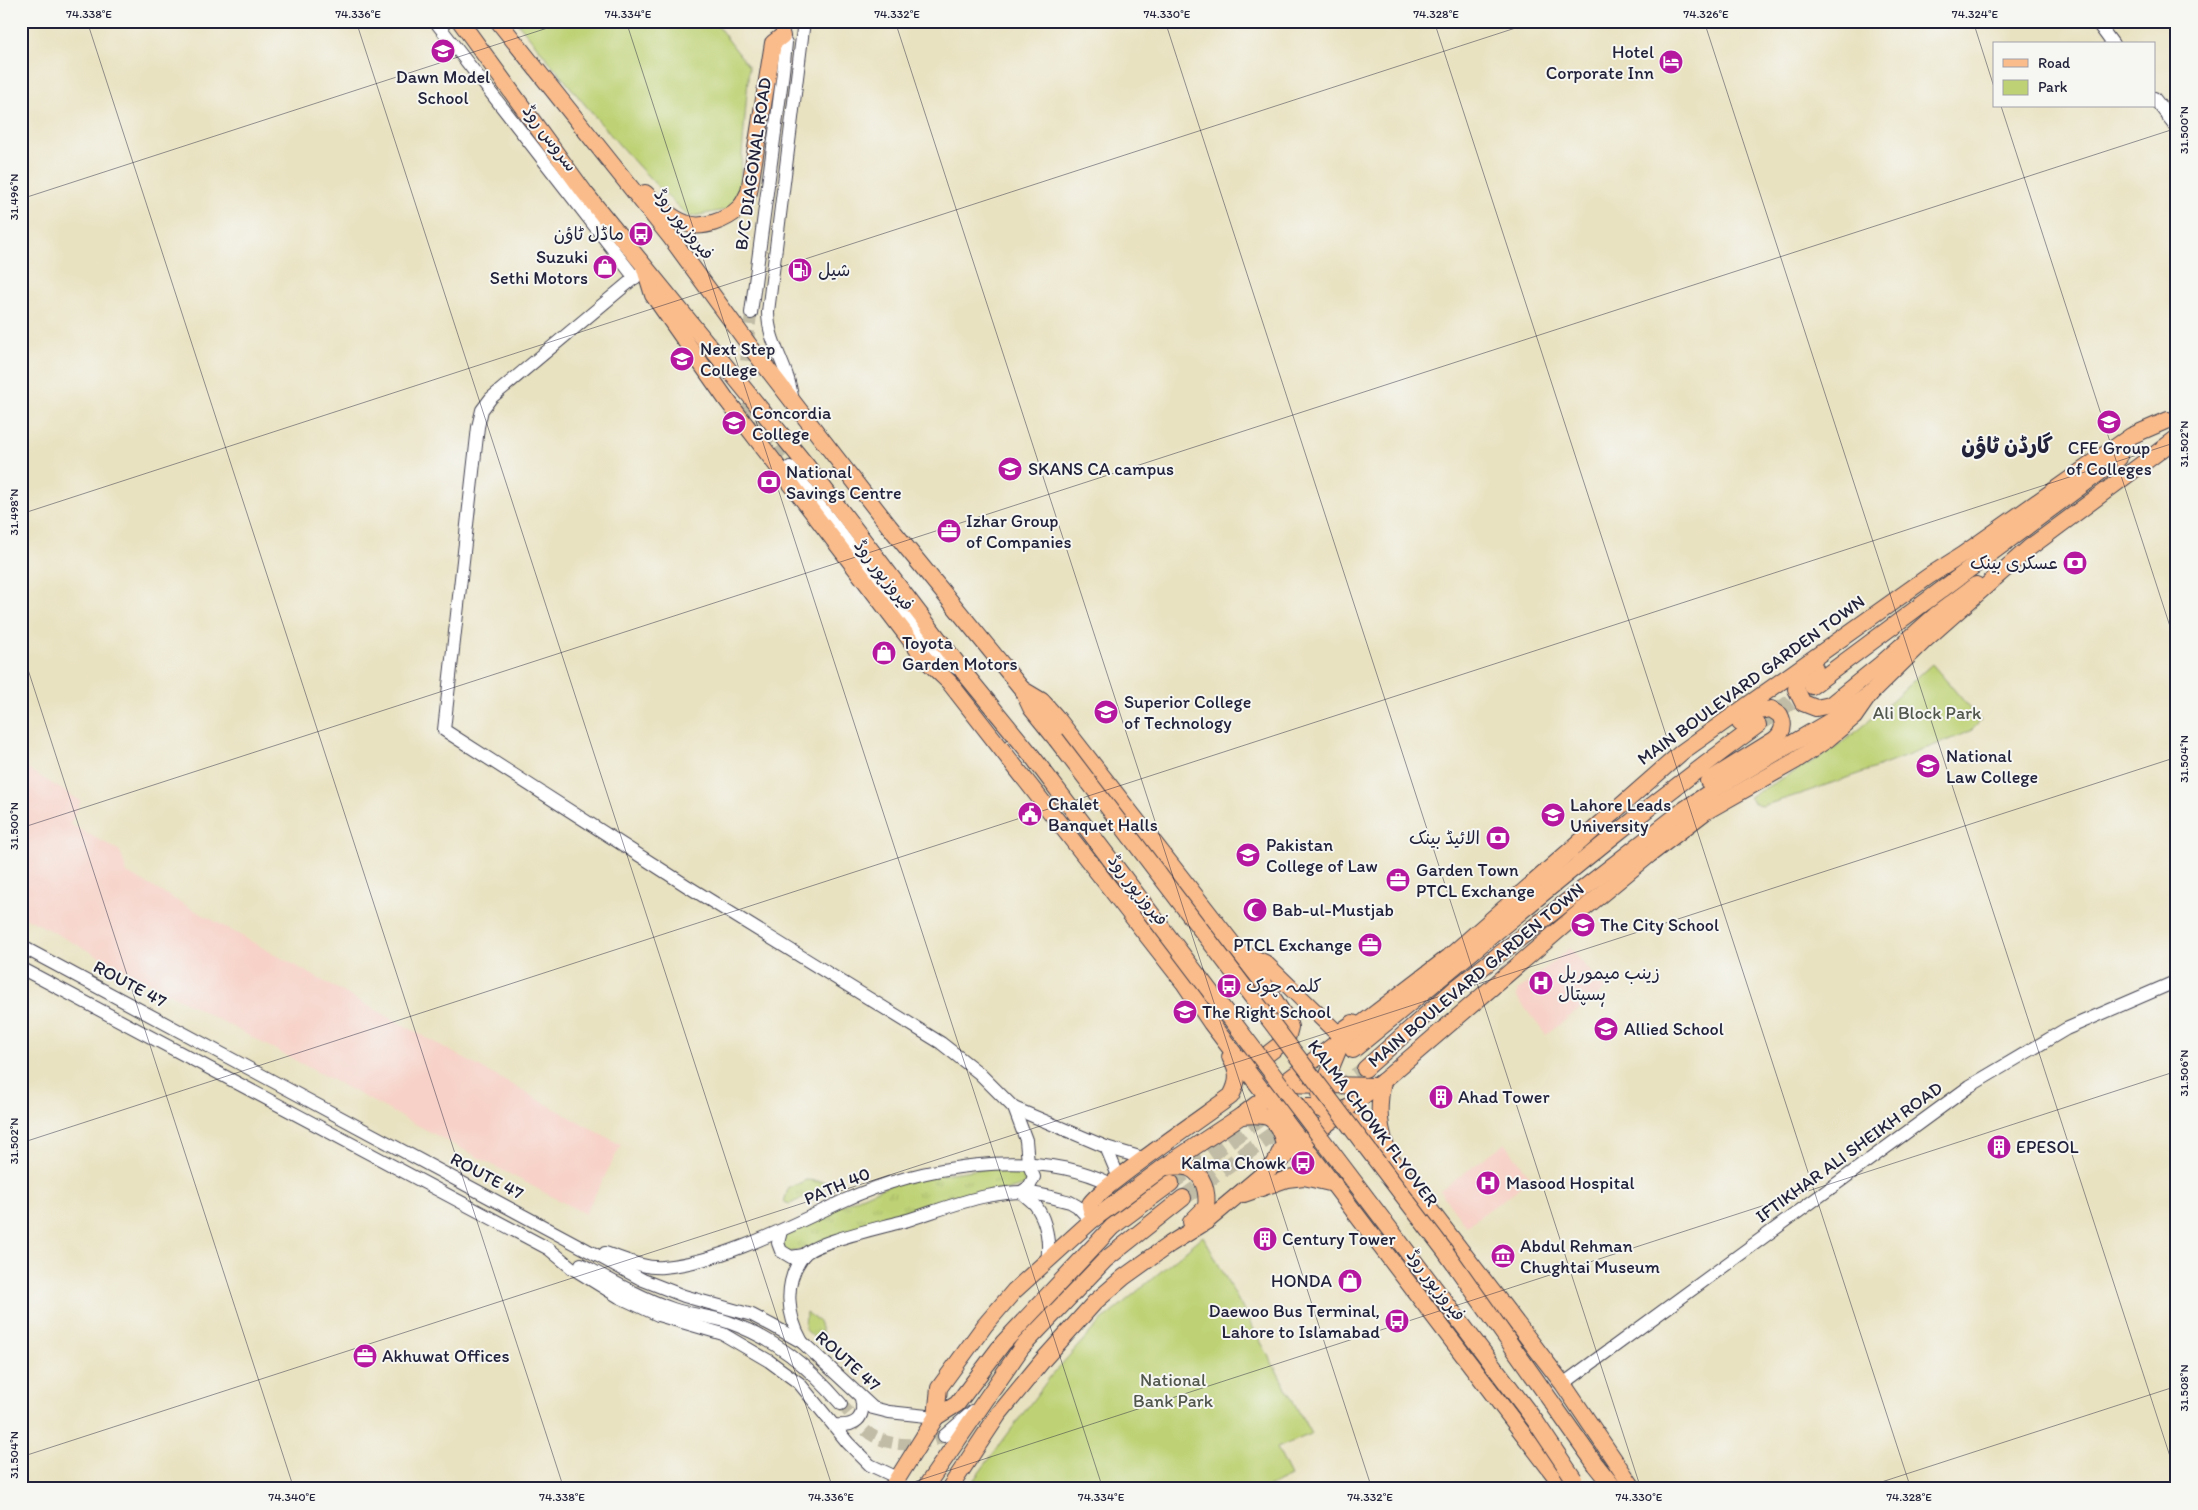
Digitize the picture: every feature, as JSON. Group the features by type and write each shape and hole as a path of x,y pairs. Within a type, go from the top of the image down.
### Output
{"main road":[{"name":"فیروزپور روڈ","path":"460,21 585,193 726,399 924,658 949,682 1124,904 1302,1143 1574,1486"},
{"name":"فیروزپور روڈ","path":"498,21 671,238 794,404 889,526 1022,690 1031,708 1056,739"},
{"path":"611,163 662,208 688,224 714,222 741,207 749,192 773,44 783,29"},
{"name":"فیروزپور روڈ","path":"640,273 808,466 966,675 1032,756 1524,1406 1574,1486"},
{"name":"MAIN BOULEVARD GARDEN TOWN","path":"1348,1044 1413,984 1449,958 1682,752 1921,581 1962,555 2131,436 2172,417"},
{"name":"MAIN BOULEVARD GARDEN TOWN","path":"1812,686 2054,508 2172,417"},
{"name":"MAIN BOULEVARD GARDEN TOWN","path":"1170,1244 1207,1221 1276,1163 1380,1083 1649,855 1705,812 1811,751 1854,717 1870,694 1925,640 2029,548 2177,438"},
{"path":"1962,555 1798,682 1796,693 1803,703 1816,708 1830,705 1882,664 1956,599 2029,548"},
{"name":"فیروزپور روڈ","path":"1022,690 1042,701 1057,718 1239,951 1265,963 1336,1032 1346,1028 1413,984"},
{"name":"MAIN BOULEVARD GARDEN TOWN","path":"1364,1069 1456,988 1708,793 1790,746 1870,694"},
{"path":"1530,887 1592,835 1755,712 1771,709 1780,715 1783,725 1779,736 1705,783 1629,844 1552,912"},
{"name":"MAIN BOULEVARD GARDEN TOWN","path":"1272,1102 1283,1084 1348,1044 1679,783 1758,725"},
{"name":"KALMA CHOWK FLYOVER","path":"1056,739 1445,1251 1615,1489"},
{"path":"1211,1023 1248,1056 1260,1060 1287,1039 1290,1027 1288,1020 1239,951"},
{"path":"1211,1023 1260,1075 1283,1084 1380,1083 1380,1133 1388,1156"},
{"path":"1093,1219 1090,1204 1115,1181 1231,1096 1236,1087 1237,1070 1211,1023"},
{"path":"1302,1143 1324,1085 1348,1044"},
{"path":"895,1484 936,1417 939,1388 991,1318 1014,1291 1093,1219 1164,1167 1242,1116 1272,1102 1315,1107 1356,1123 1388,1156 1563,1384 1634,1489"},
{"path":"1242,1116 1260,1114 1270,1118 1279,1126 1284,1143 1276,1163"},
{"path":"949,1489 998,1415 1043,1360 1096,1302 1124,1277 1170,1244 1206,1207 1206,1190 1196,1173 1188,1167 1164,1167"},
{"path":"1234,1198 1287,1179 1304,1177 1334,1184"},
{"path":"936,1417 958,1404 1003,1343 1112,1228 1171,1183"},
{"path":"924,1489 1022,1347 1090,1274 1121,1246 1183,1198"},
{"path":"920,1489 945,1457"}],"street":[{"name":"سروس روڈ","path":"435,21 640,273"},
{"path":"794,404 787,376 769,328 768,312 804,21"},
{"path":"2096,21 2112,42"},
{"name":"B/C DIAGONAL ROAD","path":"751,313 783,72 786,43 783,29"},
{"path":"2156,101 2177,128"},
{"path":"640,273 491,398 482,410 469,496 444,730 687,886 941,1043 979,1073 1014,1108 1106,1148 1146,1159"},
{"path":"790,467 885,591 941,657 966,675"},
{"path":"885,591 895,610 949,682"},
{"name":"ROUTE 47","path":"21,946 657,1287 752,1315 802,1342 873,1408 881,1411 936,1417"},
{"name":"ROUTE 47","path":"21,968 549,1249 572,1268 619,1297 658,1315 723,1334 769,1361 799,1383 848,1444 870,1465 895,1484"},
{"name":"IFTIKHAR ALI SHEIKH ROAD","path":"1563,1384 1970,1086 2066,1029 2177,981"},
{"path":"1014,1108 1026,1140 1028,1163 1034,1178 1029,1187 1021,1192"},
{"path":"1106,1148 1115,1181"},
{"name":"PATH 40","path":"583,1247 648,1266 662,1267 693,1262 781,1231 844,1201 903,1179 964,1168 1028,1163 1060,1167 1115,1181"},
{"path":"1021,1192 1035,1204 1041,1216 1046,1230 1047,1261"},
{"path":"781,1231 778,1244 784,1254 792,1257 804,1255 824,1244 904,1222 951,1205 987,1196 1021,1192 1070,1202 1093,1219"},
{"path":"549,1249 652,1301 674,1309 728,1322 754,1333 782,1348 816,1376 841,1404"},
{"path":"802,1342 794,1327 789,1309 788,1293 792,1279 804,1255"},
{"path":"834,1425 850,1424 858,1420 863,1408 861,1398"},
{"path":"944,1436 984,1400"}],"shaded area":[{"path":"21,765 81,801 70,824 120,851 127,873 621,1145 585,1214 21,915"},
{"path":"1570,948 1606,989 1546,1035 1517,998 1517,991"},
{"name":"Masood Hospital","path":"1505,1143 1532,1179 1466,1226 1440,1191"}],"green space":[{"path":"516,21 714,21 749,67 739,192 730,209 689,217 621,147"},
{"name":"Ali Block Park","path":"1932,664 1981,721 1971,731 1881,766 1762,806 1753,802 1749,797 1831,751 1861,728"},
{"path":"1028,1163 1033,1183 784,1254 781,1231 903,1179"},
{"path":"806,1180 829,1182 830,1185 790,1204 784,1202 788,1189"},
{"name":"National Bank Park","path":"1203,1236 1311,1434 1277,1448 1291,1476 1264,1489 967,1489 1050,1377 1097,1325"},
{"path":"806,1312 819,1321 823,1335 820,1340 817,1340 805,1329"}],"tunnel":[{"path":"751,313 746,373 749,406 762,430 790,467"},
{"path":"1758,725 1809,689"},
{"path":"1336,1090 1365,1069"},
{"path":"1183,1198 1314,1105"},
{"path":"1171,1183 1270,1111"},
{"path":"841,1404 865,1430 882,1440 893,1443 914,1444 925,1443 944,1436"}],"place":[{"name":"Dawn Model School","path":"443,51"},
{"name":"Hotel Corporate Inn","path":"1671,62"},
{"name":"ماڈل ٹاؤن","path":"641,234"},
{"name":"Suzuki Sethi Motors","path":"605,267"},
{"name":"شیل","path":"800,270"},
{"name":"Next Step College","path":"682,359"},
{"name":"CFE Group of Colleges","path":"2109,422"},
{"name":"Concordia College","path":"734,423"},
{"name":"SKANS CA campus","path":"1010,469"},
{"name":"National Savings Centre","path":"769,482"},
{"name":"Izhar Group of Companies","path":"949,531"},
{"name":"عسکری بینک","path":"2075,563"},
{"name":"Toyota Garden Motors","path":"884,653"},
{"name":"Superior College of Technology","path":"1106,712"},
{"name":"National Law College","path":"1928,766"},
{"name":"Chalet Banquet Halls","path":"1030,814"},
{"name":"Lahore Leads University","path":"1553,815"},
{"name":"الائیڈ بینک","path":"1498,838"},
{"name":"Pakistan College of Law","path":"1248,855"},
{"name":"Garden Town PTCL Exchange","path":"1398,880"},
{"name":"Bab-ul-Mustjab","path":"1255,910"},
{"name":"The City School","path":"1583,925"},
{"name":"PTCL Exchange","path":"1370,945"},
{"name":"زینب میموریل ہسپتال","path":"1541,983"},
{"name":"کلمہ چوک","path":"1229,986"},
{"name":"The Right School","path":"1185,1012"},
{"name":"Allied School","path":"1606,1029"},
{"name":"Ahad Tower","path":"1441,1097"},
{"name":"EPESOL","path":"1999,1147"},
{"name":"Kalma Chowk","path":"1303,1163"},
{"name":"Masood Hospital","path":"1488,1183"},
{"name":"Century Tower","path":"1265,1239"},
{"name":"Abdul Rehman Chughtai Museum","path":"1503,1256"},
{"name":"HONDA","path":"1350,1281"},
{"name":"Daewoo Bus Terminal, Lahore to Islamabad","path":"1397,1321"},
{"name":"Akhuwat Offices","path":"365,1356"}],"district":[{"name":"گارڈن ٹاؤن","path":"2007,445"}]}
